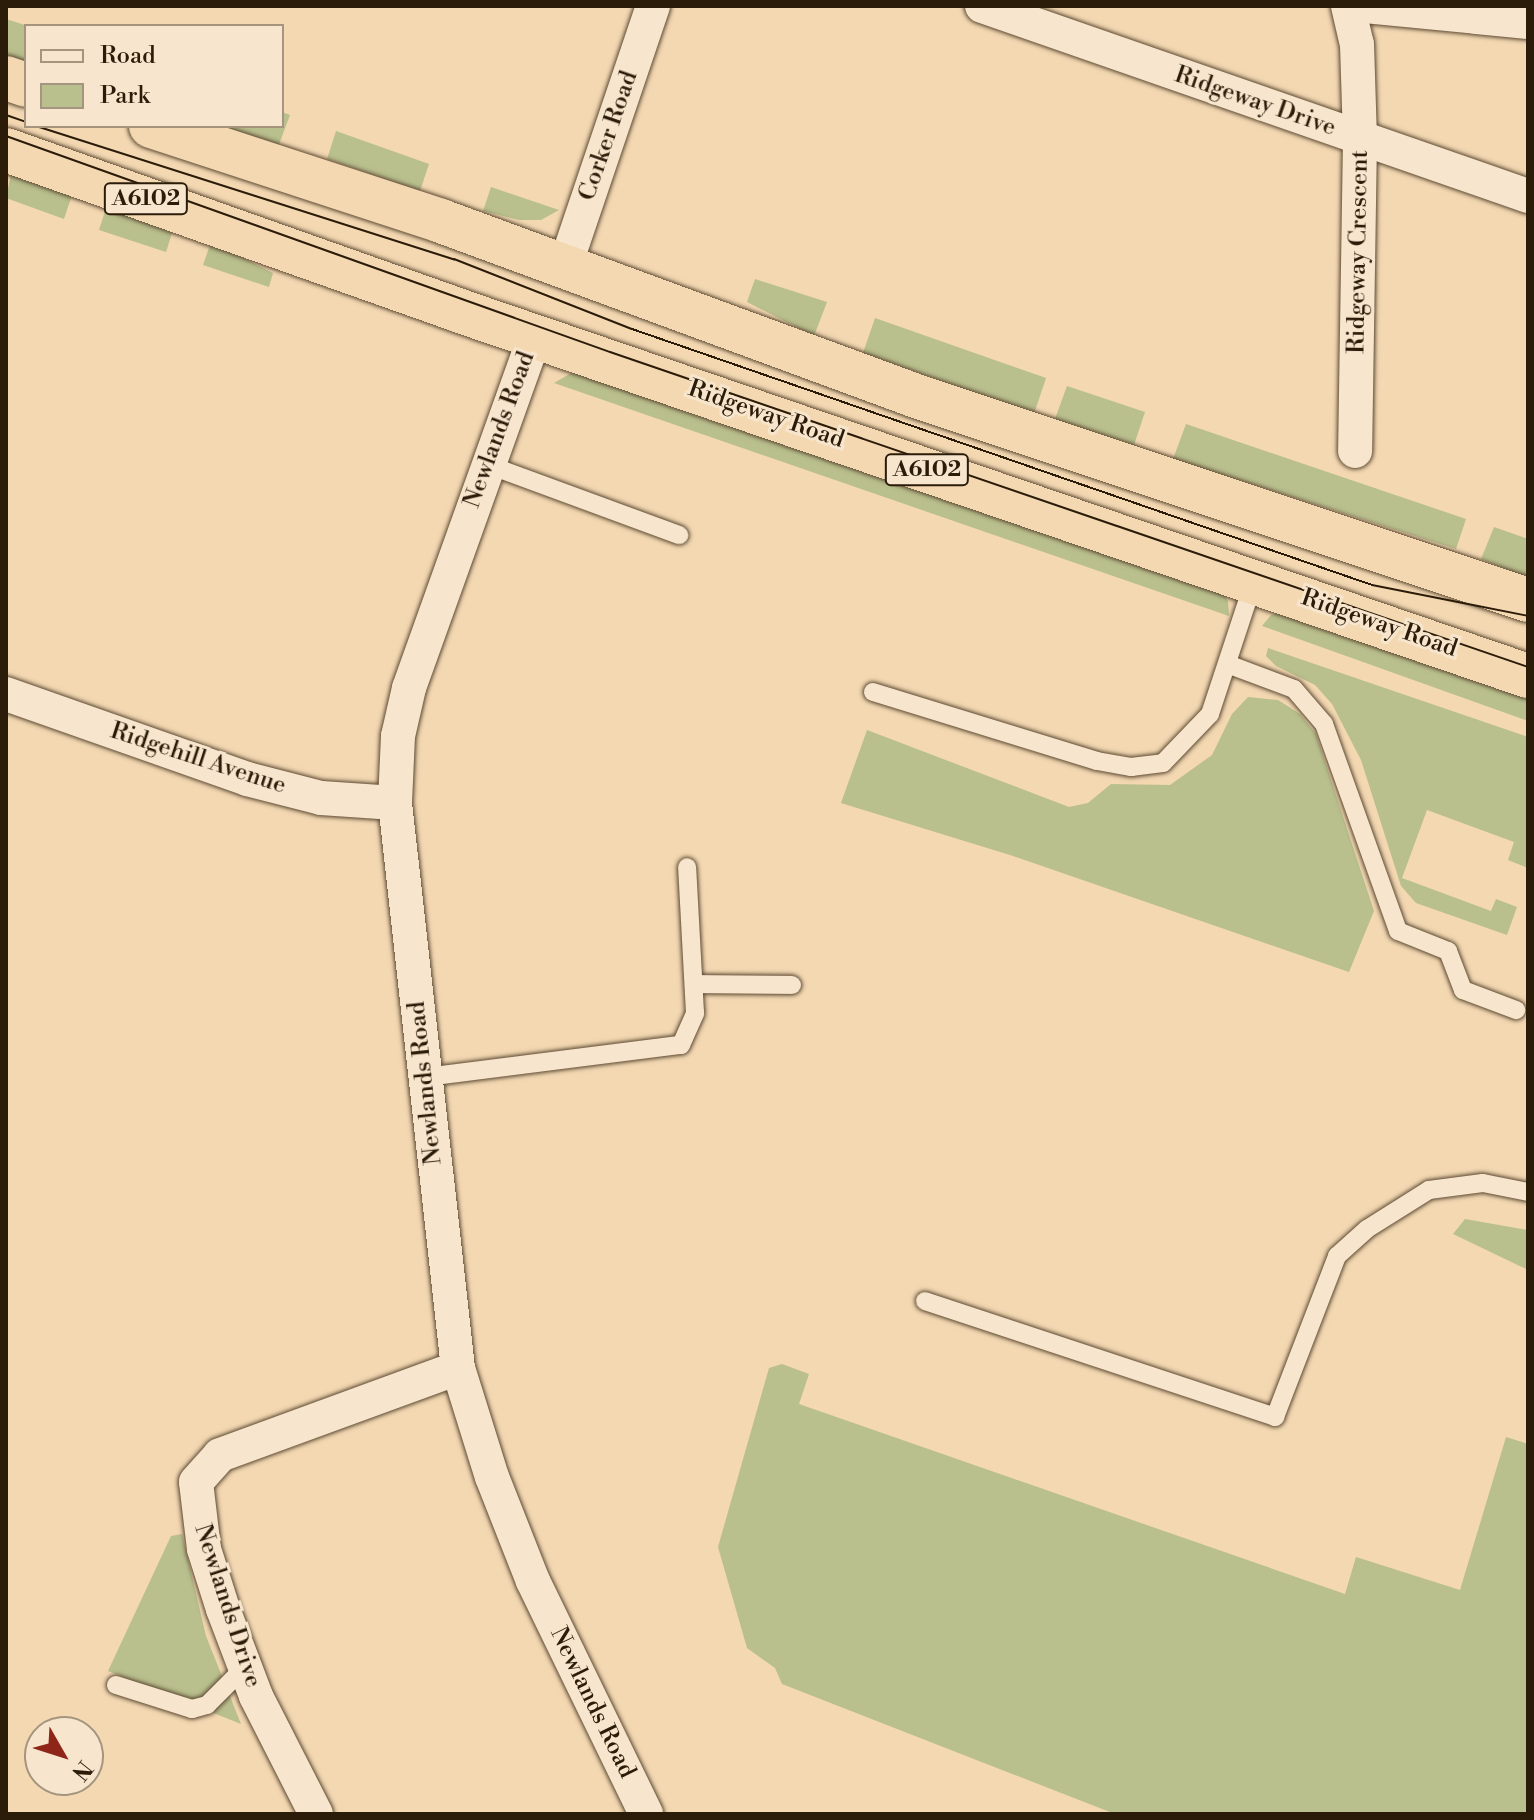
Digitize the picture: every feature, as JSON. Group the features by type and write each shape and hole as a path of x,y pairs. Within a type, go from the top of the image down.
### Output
{"highway":[{"path":"157,128 565,266 916,396 1528,600"},
{"name":"Ridgeway Road","path":"6,150 535,336 1528,676"}],"street":[{"name":"Corker Road","path":"565,266 653,6"},
{"name":"Ridgeway Drive","path":"982,6 1528,196"},
{"name":"Ridgeway Crescent","path":"1348,6 1357,44 1360,139 1355,451"},
{"path":"1365,6 1528,22"},
{"name":"Newlands Road","path":"535,336 486,464 409,688 398,736 395,803 458,1368 492,1477 533,1581 646,1814"},
{"name":"Ridgehill Avenue","path":"6,694 247,779 321,798 395,803"},
{"name":"Newlands Drive","path":"316,1814 246,1666 204,1549 195,1483 220,1455 458,1368"}],"lane":[{"path":"486,464 679,535"},
{"path":"873,692 1131,767 1163,763 1187,744 1210,714 1230,665 1254,581"},
{"path":"1230,665 1294,689 1324,724 1398,931 1448,951 1463,990 1516,1010"},
{"path":"426,1077 664,1051 688,1037 695,984 687,867"},
{"path":"695,984 792,985"},
{"path":"925,1301 1275,1417 1337,1256 1367,1229 1429,1190 1483,1183 1528,1192"},
{"path":"116,1685 192,1709 207,1705 246,1666"}],"green space":[{"path":"6,19 24,25 24,66 6,61"},
{"path":"284,113 290,115 278,147 221,128 284,128"},
{"path":"336,131 429,164 420,191 327,159"},
{"path":"12,169 73,192 64,219 6,198"},
{"path":"491,187 559,210 541,220 519,220 483,211"},
{"path":"107,205 174,227 166,252 99,230"},
{"path":"211,242 273,273 269,287 203,265"},
{"path":"755,279 827,302 814,336 747,302"},
{"path":"875,318 1046,378 1034,414 863,353"},
{"path":"573,372 1221,589 1228,601 1229,616 554,383"},
{"path":"1067,386 1145,412 1134,445 1055,419"},
{"path":"1186,424 1466,519 1456,549 1173,459"},
{"path":"1494,527 1528,539 1528,578 1481,559"},
{"path":"1283,612 1528,693 1528,721 1262,626 1271,615"},
{"path":"1268,648 1528,737 1528,868 1508,860 1514,842 1427,810 1402,878 1491,911 1496,899 1517,907 1507,935 1416,903 1401,886 1361,760 1332,704 1315,685 1276,666 1266,656"},
{"path":"1248,697 1278,700 1300,714 1316,734 1374,911 1349,972 1010,855 841,803 867,730 1069,807 1088,803 1111,784 1170,785 1212,755 1232,714"},
{"path":"1465,1219 1528,1230 1528,1270 1453,1234"},
{"path":"782,1364 809,1374 799,1404 1345,1594 1356,1557 1460,1590 1506,1437 1528,1444 1528,1814 1115,1814 782,1684 775,1668 747,1648 718,1547 769,1368"},
{"path":"182,1534 206,1636 241,1724 108,1671 171,1536"}],"tram line":[{"path":"6,115 24,121"},
{"path":"42,128 454,259 632,329 1372,585 1528,616"},
{"path":"6,136 610,352 1528,667"}]}
